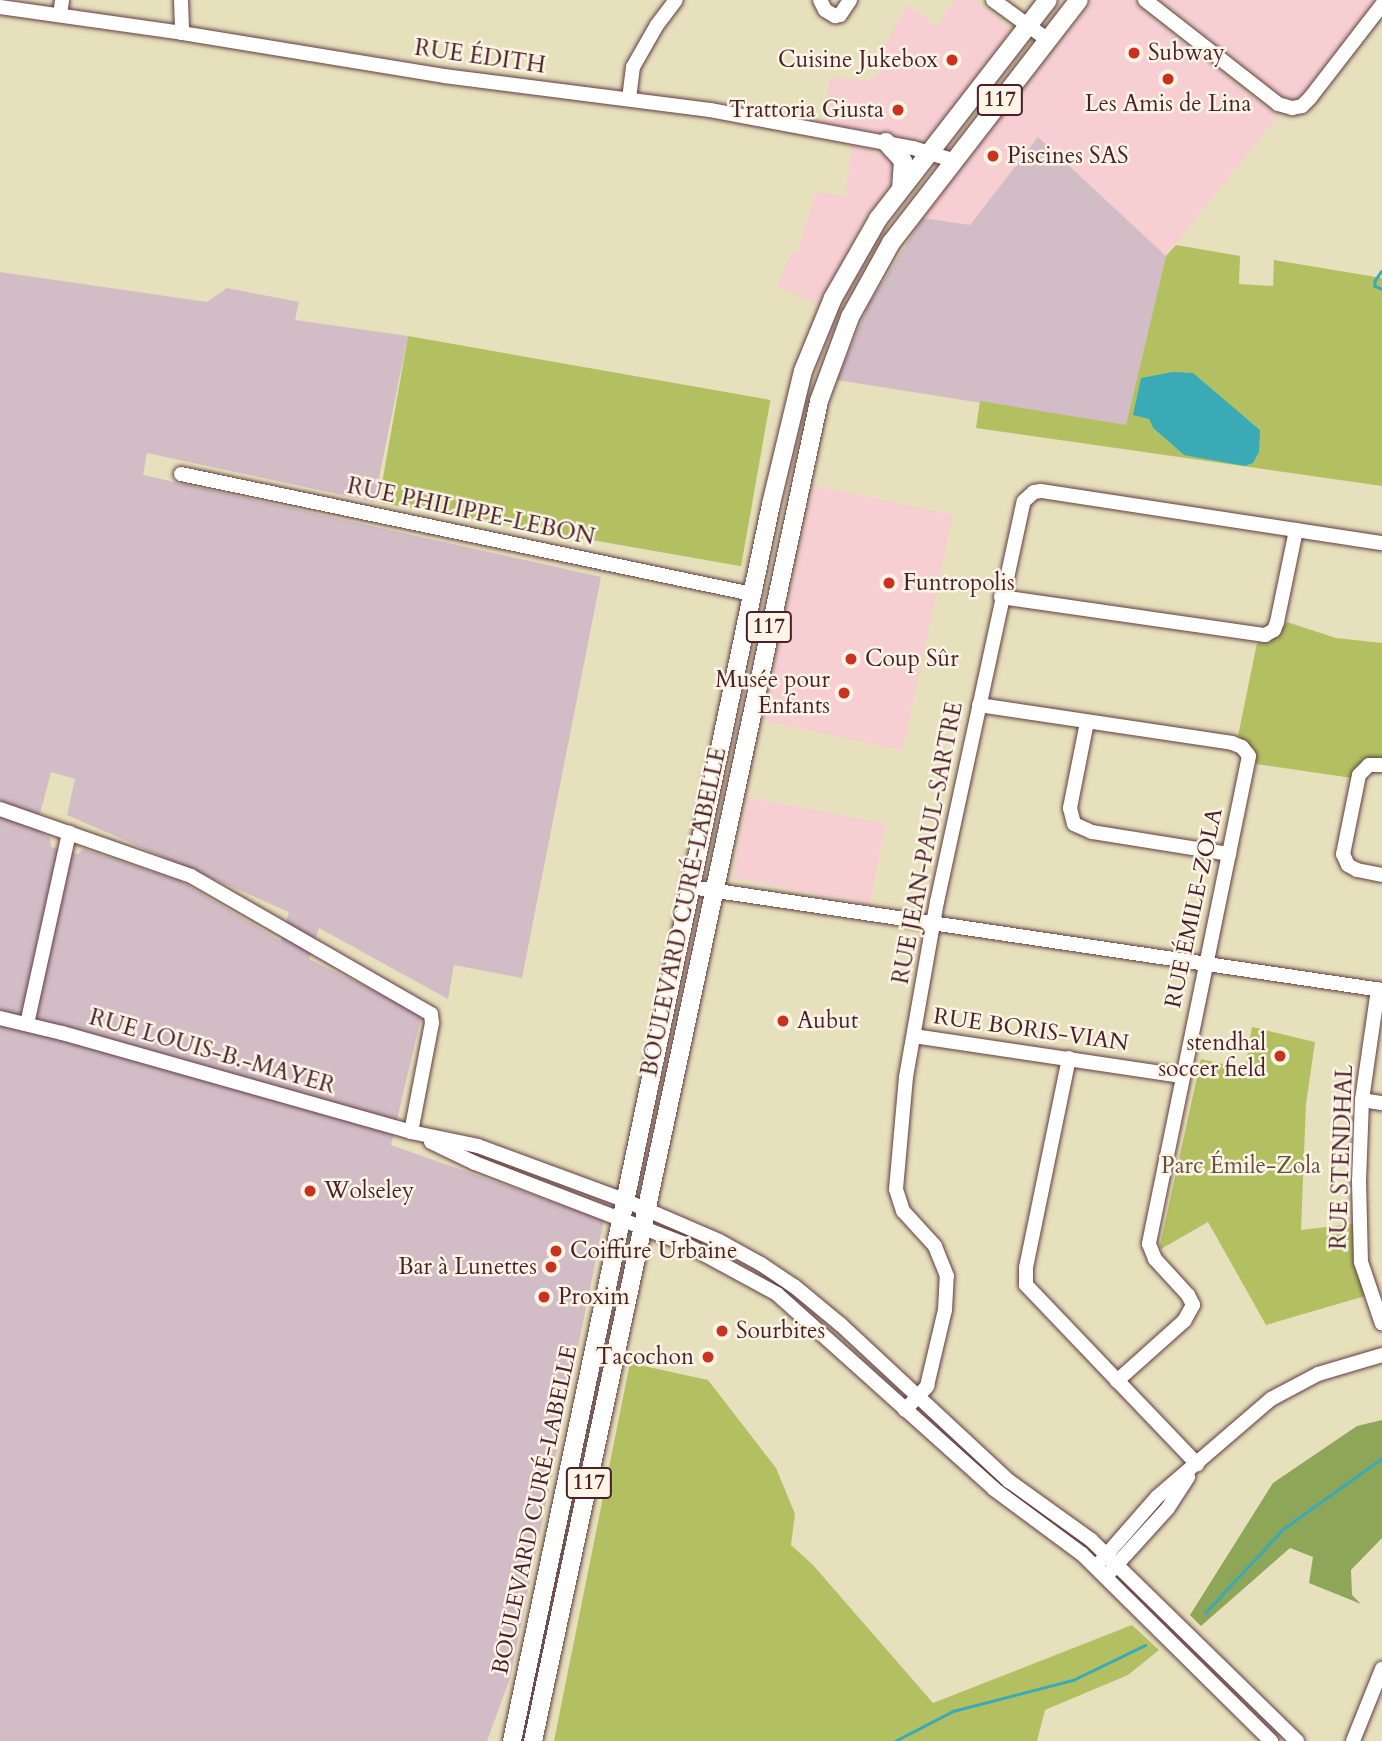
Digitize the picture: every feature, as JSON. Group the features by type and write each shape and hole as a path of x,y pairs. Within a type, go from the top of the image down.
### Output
{"main road":[{"name":"BOULEVARD CURÉ-LABELLE","path":"512,1741 788,424 812,348 854,257 901,187 1048,0"},
{"name":"BOULEVARD CURÉ-LABELLE","path":"533,1741 805,456 821,392 845,329 876,267 952,160 1079,0"},
{"path":"886,142 903,161 901,187"}],"street":[{"path":"60,15 62,0"},
{"path":"181,0 182,33"},
{"path":"629,99 634,67 657,25 676,0"},
{"path":"820,0 825,10 835,16 841,15 850,0"},
{"path":"993,0 1048,40"},
{"path":"1145,0 1272,99 1292,108 1310,98 1382,5"},
{"name":"RUE ÉDITH","path":"0,7 182,33 444,76 710,110 886,142 952,160"},
{"name":"RUE PHILIPPE-LEBON","path":"181,474 752,594"},
{"name":"RUE JEAN-PAUL-SARTRE","path":"905,1410 927,1385 946,1310 947,1276 935,1246 903,1211 896,1189 906,1077 933,924 1021,507 1034,492 1382,544"},
{"path":"1001,597 1268,634 1274,630 1279,618 1296,530"},
{"name":"RUE ÉMILE-ZOLA","path":"979,705 1232,743 1246,750 1248,761 1149,1244 1154,1259 1188,1295 1193,1305 1184,1321 1117,1381"},
{"path":"1087,722 1070,808 1074,824 1092,832 1229,854"},
{"path":"1382,765 1369,765 1359,775 1343,854 1348,864 1357,870 1382,875"},
{"path":"0,809 200,880 430,1014 432,1023 411,1132"},
{"path":"27,1024 69,833"},
{"path":"690,887 1380,990"},
{"name":"RUE STENDHAL","path":"1380,990 1362,1100 1361,1262 1382,1324"},
{"name":"RUE LOUIS-B.-MAYER","path":"0,1018 411,1132 475,1163 622,1208 645,1218"},
{"name":"RUE BORIS-VIAN","path":"914,1036 1183,1076"},
{"path":"1069,1058 1025,1281 1032,1293 1197,1464"},
{"path":"1362,1100 1382,1103"},
{"path":"645,1218 719,1241 780,1276 840,1324 1009,1481 1074,1526 1112,1560 1297,1741"},
{"path":"645,1218 777,1294 846,1353 994,1489 1100,1572 1271,1741"},
{"path":"1100,1572 1112,1560 1157,1497 1271,1399 1318,1374 1382,1355"},
{"path":"1353,1741 1382,1670"}],"shaded area":[{"path":"955,0 975,0 1011,29 929,136 919,140 822,124 830,77 869,81 893,63 882,51 907,4 936,27"},
{"path":"1094,0 1130,0 1277,117 1166,256 1038,137 970,225 923,218"},
{"path":"1161,0 1375,0 1302,95 1292,100 1285,99"},
{"path":"1038,137 1166,256 1126,426 837,380 869,304 923,218 970,225"},
{"path":"852,146 873,149 873,152 896,160 897,176 865,217 819,304 778,287 791,252 798,253 816,191 845,196"},
{"path":"0,272 207,302 227,288 299,302 295,320 408,336 374,502 147,453 143,475 601,577 522,978 454,965 448,999 319,928 309,959 422,1014 391,1145 604,1220 510,1678 487,1741 0,1741","holes":["51,772 75,779 67,815 289,912 281,941 180,881 83,849 78,854 51,847 50,838 36,829"]},
{"path":"813,485 953,515 903,750 763,721"},
{"path":"748,797 885,824 870,904 732,877"}],"green space":[{"path":"1176,245 1240,256 1239,284 1273,286 1274,260 1382,278 1382,486 976,428 980,401 1126,425 1166,256","holes":["1241,414 1260,430 1184,455 1153,428 1149,419"]},
{"path":"408,336 770,400 741,566 379,502"},
{"path":"1287,622 1336,638 1382,643 1382,758 1352,778 1256,764 1254,749 1238,736 1257,643 1270,642"},
{"name":"Parc Émile-Zola","path":"1252,1027 1315,1042 1306,1104 1301,1230 1360,1223 1372,1294 1266,1325 1208,1222 1161,1249 1160,1245 1201,1059 1245,1069"},
{"path":"630,1363 708,1380 776,1468 795,1514 791,1545 813,1565 933,1703 1132,1625 1159,1650 1128,1675 1045,1710 1037,1741 554,1741"},
{"path":"1382,1420 1382,1538 1351,1570 1352,1595 1361,1604 1309,1583 1313,1557 1290,1548 1201,1626 1190,1615 1273,1483 1357,1426"}],"water":[{"path":"1173,372 1193,373 1260,430 1259,452 1253,463 1245,466 1184,455 1153,428 1149,419 1133,415 1141,378"}],"waterway":[{"path":"1382,271 1375,281 1375,286 1382,289"},
{"path":"1205,1613 1283,1529 1382,1458"},
{"path":"895,1741 953,1711 1073,1680 1145,1645"}],"place":[{"name":"Subway","path":"1134,53"},
{"name":"Cuisine Jukebox","path":"952,60"},
{"name":"Les Amis de Lina","path":"1168,79"},
{"name":"Trattoria Giusta","path":"898,110"},
{"name":"Piscines SAS","path":"993,156"},
{"name":"Funtropolis","path":"889,583"},
{"name":"Coup Sûr","path":"851,659"},
{"name":"Musée pour Enfants","path":"844,693"},
{"name":"Aubut","path":"783,1021"},
{"name":"stendhal soccer field","path":"1280,1056"},
{"name":"Wolseley","path":"310,1191"},
{"name":"Coiffure Urbaine","path":"556,1251"},
{"name":"Bar à Lunettes","path":"551,1267"},
{"name":"Proxim","path":"544,1297"},
{"name":"Sourbites","path":"722,1331"},
{"name":"Tacochon","path":"708,1357"}]}
